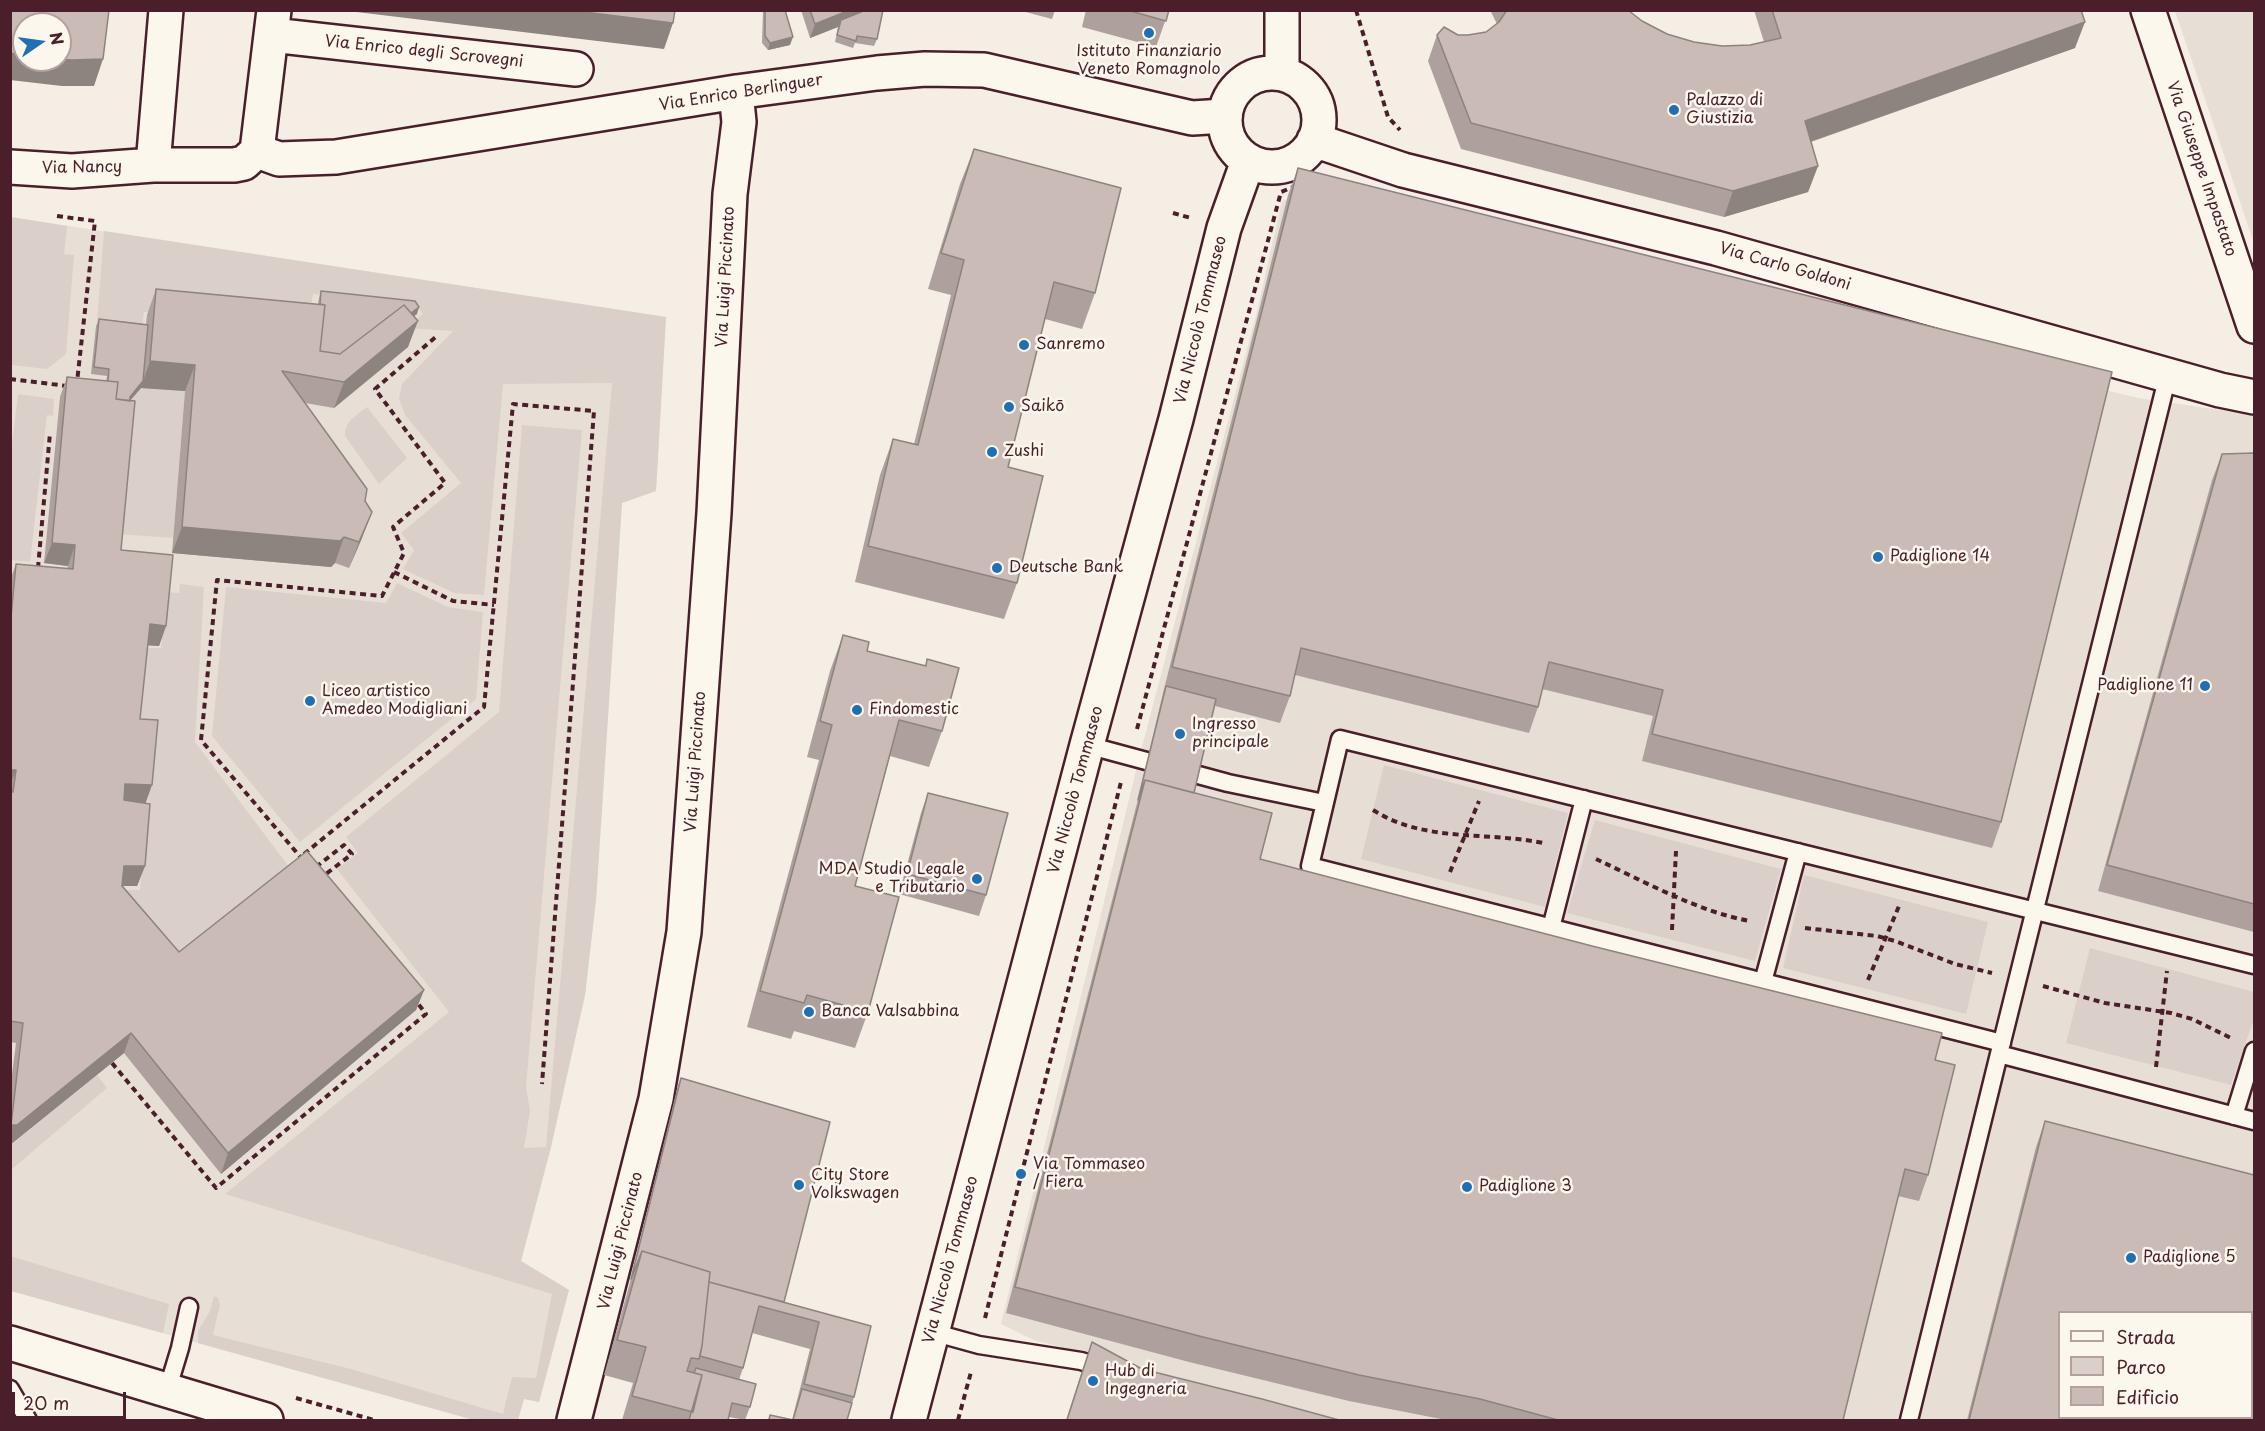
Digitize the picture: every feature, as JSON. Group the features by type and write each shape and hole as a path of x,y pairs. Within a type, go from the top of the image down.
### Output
{"street":[{"path":"166,10 153,165 234,165 244,163 257,151"},
{"path":"1282,10 1282,74"},
{"name":"Via Giuseppe Impastato","path":"2148,10 2167,100 2254,326"},
{"name":"Via Enrico degli Scrovegni","path":"257,151 273,23 576,69"},
{"name":"Via Enrico Berlinguer","path":"257,151 279,159 336,157 736,92 877,73 925,69 984,70 1192,118 1225,116"},
{"path":"1266,73 1282,74 1304,85 1314,99 1319,124 1314,140 1305,153 1293,162 1278,166 1263,166 1248,161 1234,149 1230,142 1226,134 1225,116 1228,100 1250,77 1266,73"},
{"name":"Via Luigi Piccinato","path":"574,1420 656,1099 684,932 714,513 730,194 739,122 736,92"},
{"name":"Via Carlo Goldoni","path":"1314,140 1403,170 1716,248 2254,397"},
{"name":"Via Niccolò Tommaseo","path":"909,1420 1087,745 1176,419 1224,228 1248,161"},
{"name":"Via Nancy","path":"10,167 72,171 153,165"},
{"path":"10,1343 266,1420"}],"lane":[{"path":"1909,1420 2168,375"},
{"path":"2254,965 1340,739 1310,866 1763,982 2254,1121"},
{"path":"1087,745 1228,783 1324,803"},
{"path":"1551,928 1584,799"},
{"path":"1763,982 1798,852"},
{"path":"2234,1116 2254,1051"},
{"path":"167,1390 180,1348 189,1307"},
{"path":"932,1332 979,1345 1081,1361 1125,1374"},
{"path":"10,1389 28,1420"}],"path":[{"path":"1356,10 1388,117 1403,133"},
{"path":"957,1420 979,1345 1127,757 1144,706 1281,192 1298,185"},
{"path":"10,379 76,387 95,221 57,216"},
{"path":"307,864 201,740 217,580 382,596 404,553 393,528 445,483 375,389 438,336"},
{"path":"301,857 484,707 513,404 594,411 542,1084"},
{"path":"37,572 50,433"},
{"path":"394,572 453,601 494,605"},
{"path":"1446,881 1483,791"},
{"path":"1372,810 1391,821 1408,827 1526,840 1551,845"},
{"path":"1671,940 1677,842"},
{"path":"311,870 344,845 352,854 319,879"},
{"path":"1594,859 1723,915 1756,922"},
{"path":"1865,989 1901,900"},
{"path":"1804,928 1886,939 1955,964 1977,969"},
{"path":"2156,1066 2167,968"},
{"path":"2018,979 2105,1003 2163,1011 2192,1019 2238,1040"},
{"path":"112,1063 216,1188 426,1014 412,996"}],"shaded area":[{"path":"2175,11 2254,11 2254,243"},
{"path":"1310,193 2138,398 2254,415 2254,1420 1342,1420 1034,1340 1001,1324 1139,758 1257,311 1282,201"},
{"name":"Liceo artistico Amedeo Modigliani","path":"10,217 666,317 656,491 622,503 596,900 585,995 551,1147 521,1261 569,1290 539,1402 524,1399 518,1420 474,1420 11,1291"}],"green space":[{"path":"11,217 67,226 64,254 74,255 66,354 47,369 11,365"},
{"path":"104,231 666,317 656,491 622,503 596,900 585,995 551,1147 521,1261 569,1290 539,1402 524,1399 518,1420 474,1420 198,1343 198,1331 210,1311 214,1296 218,1298 220,1305 213,1335 351,1369 503,1414 512,1377 536,1378 552,1294 225,1194 449,1012 337,869 358,853 346,837 499,712 522,425 582,430 526,1087 530,1111 524,1148 546,1147 612,383 503,384 484,595 454,593 403,569 414,550 401,533 461,483 405,415 399,398 402,384 453,331 406,328 423,314 416,305 313,294 308,327 144,312 142,328 97,322"},
{"path":"141,388 185,391 173,538 117,534 127,404"},
{"path":"18,394 54,399 53,416 47,415 30,562 11,560 10,461"},
{"path":"367,407 407,458 379,484 345,436 349,422"},
{"path":"397,583 448,607 483,612 476,699 300,842 212,736 226,587 386,603"},
{"path":"180,584 204,587 195,742 292,871 172,968 122,890 140,890 154,738 136,736 144,648 161,648 167,592 179,593"},
{"path":"1384,765 1568,813 1545,907 1361,859"},
{"path":"1595,820 1781,869 1755,961 1567,913"},
{"path":"1804,875 1988,922 1966,1014 1783,968"},
{"path":"2090,948 2254,992 2254,1019 2231,1085 2066,1043"},
{"path":"97,1075 107,1088 11,1170 11,1145"},
{"path":"10,1256 169,1304 163,1333 11,1291"}],"building":[{"path":"10,10 109,10 103,59 72,60 72,12 12,12 12,53 10,53"},
{"path":"568,10 675,10 673,23"},
{"path":"765,10 785,10 793,37 770,43 765,36"},
{"path":"810,10 850,10 815,24"},
{"path":"866,10 883,10 877,39 857,36 856,41 837,35 841,20"},
{"path":"1127,10 1169,10 1166,21"},
{"name":"Palazzo di Giustizia","path":"1507,10 1628,10 1642,21 1667,34 1694,42 1722,46 1750,45 1781,38 1772,10 2081,10 2085,22 1805,121 1818,166 1733,191 1471,123 1437,35 1444,27 1458,35 1486,32 1499,22"},
{"path":"974,149 1121,188 1095,293 1054,282 1008,467 1043,476 1017,583 868,546 893,439 918,445 964,260 941,253"},
{"path":"1298,168 2112,372 2001,822 1652,734 1663,690 1549,662 1538,707 1301,648 1290,696 1172,667"},
{"path":"156,289 325,305 320,351 340,354 404,305 418,321 344,382 282,371 367,489 365,501 372,512 359,542 344,537 340,541 182,527 195,365 150,361"},
{"path":"321,291 415,301 419,307 411,313 404,305 340,354 320,351 325,305 320,304"},
{"path":"99,319 148,325 143,381 130,397 130,401 116,399 118,382 108,381 109,369 94,367"},
{"path":"67,377 118,382 116,399 135,401 121,550 173,555 166,626 150,624 140,719 158,720 152,785 125,784 124,800 150,804 145,866 124,866 122,886 179,952 307,851 424,990 228,1153 131,1033 17,1125 11,1125 23,1023 10,1021 10,792 13,792 16,770 10,770 10,628 16,564 73,569 75,545 52,543"},
{"name":"Padiglione 11","path":"2254,453 2254,904 2107,865 2222,454"},
{"path":"843,635 869,642 867,651 926,666 927,659 959,668 942,731 899,720 855,886 899,897 868,1012 807,995 804,1003 760,991 832,725 820,721"},
{"name":"Ingresso principale","path":"1166,686 1216,699 1194,793 1145,780 1138,800"},
{"path":"1145,780 1272,813 1260,859 1592,946 1942,1033 1935,1060 1955,1065 1928,1175 1905,1169 1843,1420 1558,1420 1480,1399 1359,1375 1199,1336 1015,1287"},
{"path":"928,793 1008,813 986,895 907,874"},
{"path":"681,1078 830,1122 784,1302 709,1282 710,1272 642,1251 631,1279"},
{"name":"Padiglione 5","path":"2045,1121 2254,1175 2254,1420 1969,1420"},
{"path":"642,1251 710,1272 699,1359 691,1358 687,1371 702,1375 693,1412 632,1396 646,1347 617,1340"},
{"path":"709,1282 871,1326 854,1397 804,1384 819,1322 759,1306 743,1368 700,1356"},
{"path":"1092,1342 1142,1369 1339,1420 1067,1420"},
{"path":"696,1368 756,1384 750,1407 732,1403 728,1420 689,1420 702,1375 694,1373"},
{"path":"802,1389 852,1403 847,1420 793,1420"},
{"path":"770,1415 793,1420 769,1420"}],"place":[{"name":"Istituto Finanziario Veneto Romagnolo","path":"1149,33"},
{"name":"Palazzo di Giustizia","path":"1674,110"},
{"name":"Sanremo","path":"1024,345"},
{"name":"Saikō","path":"1009,407"},
{"name":"Zushi","path":"992,452"},
{"name":"Padiglione 14","path":"1878,557"},
{"name":"Deutsche Bank","path":"997,568"},
{"name":"Padiglione 11","path":"2205,686"},
{"name":"Liceo artistico Amedeo Modigliani","path":"310,701"},
{"name":"Findomestic","path":"857,710"},
{"name":"Ingresso principale","path":"1180,734"},
{"name":"MDA Studio Legale e Tributario","path":"977,879"},
{"name":"Banca Valsabbina","path":"809,1012"},
{"name":"Via Tommaseo / Fiera","path":"1021,1174"},
{"name":"City Store Volkswagen","path":"799,1185"},
{"name":"Padiglione 3","path":"1467,1187"},
{"name":"Padiglione 5","path":"2131,1258"},
{"name":"Hub di Ingegneria","path":"1093,1381"}]}
